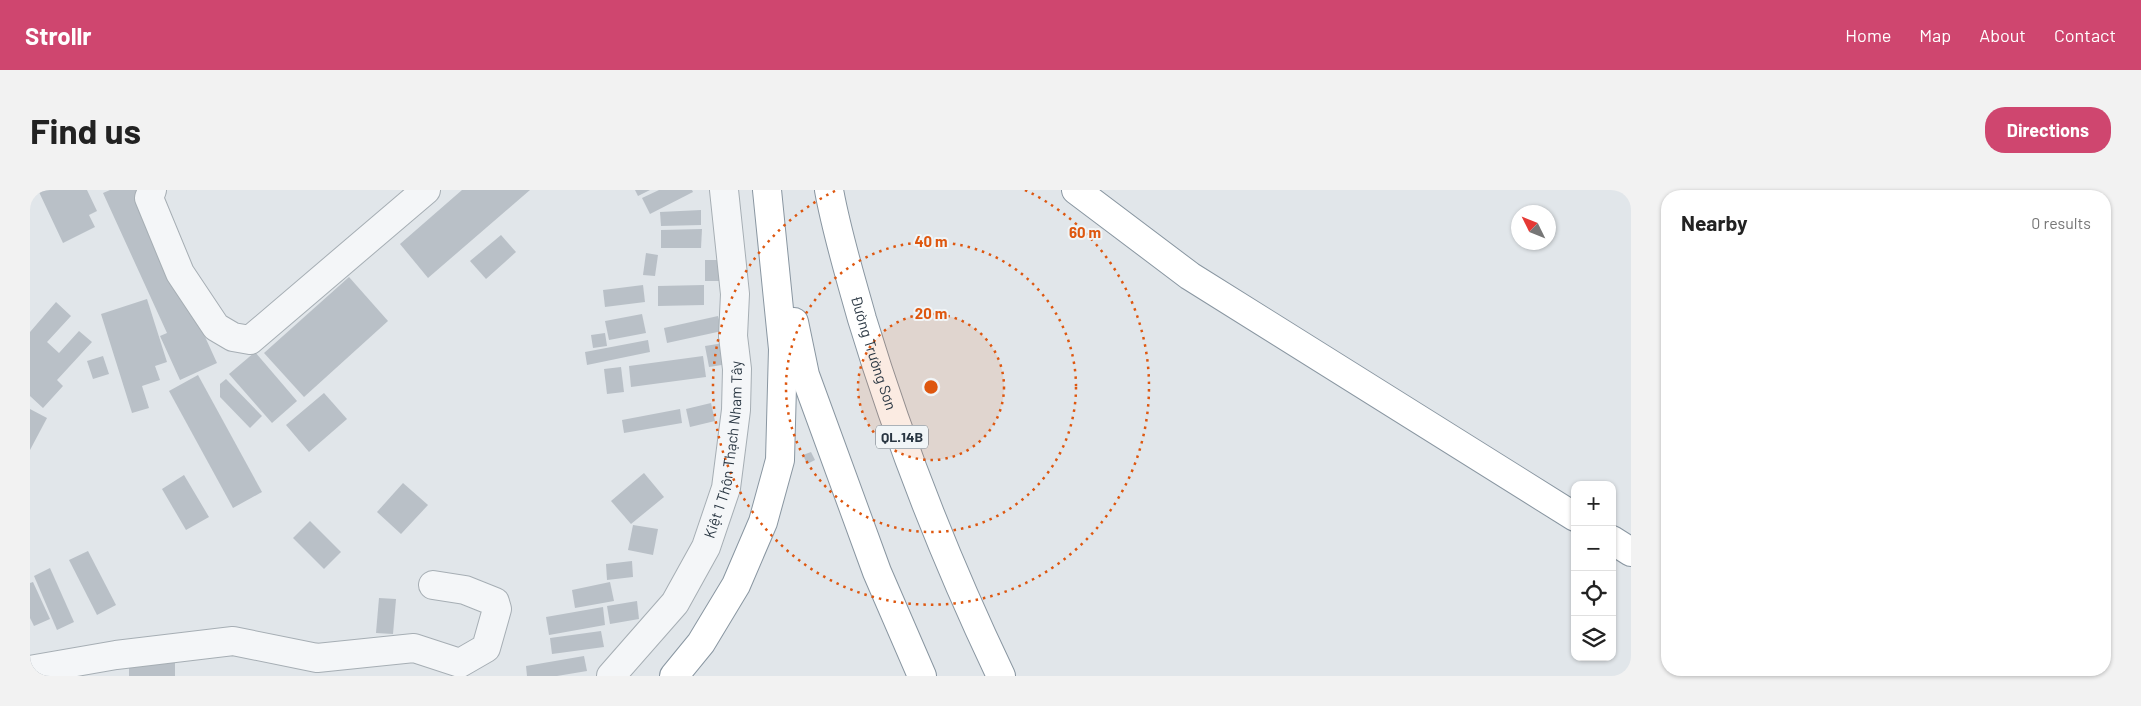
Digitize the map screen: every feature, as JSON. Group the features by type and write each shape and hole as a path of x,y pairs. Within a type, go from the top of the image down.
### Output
{"highway":[{"path":"674,676 701,643 736,585 763,522 780,460 783,349 769,190"},
{"path":"769,190 805,375 877,572 922,676"},
{"name":"Đường Trường Sơn","path":"829,190 836,230 882,384 939,536 1001,676"},
{"path":"1076,190 1190,276 1571,514"},
{"path":"1616,543 1631,552"}],"street":[{"path":"152,190 149,198 180,273 216,327 233,337 250,340 426,190"},
{"name":"Kiệt 1 Thôn Thạch Nham Tây","path":"611,676 675,602 706,547 726,488 736,410 734,336 736,294 724,190"},
{"path":"30,670 118,666 233,640 314,667 414,648 453,668 486,648 497,609 495,602 465,590 433,585"}],"building":[{"path":"44,190 87,190 97,211 89,215 95,227 63,243 39,192"},
{"path":"110,190 138,190 217,363 180,380 160,336 167,333 103,193"},
{"path":"462,190 530,190 428,278 400,244"},
{"path":"635,190 650,190 638,196"},
{"path":"659,190 692,190 693,192 650,214 642,198"},
{"path":"701,210 701,225 661,226 660,212"},
{"path":"702,229 701,248 661,248 661,230"},
{"path":"501,235 516,252 486,279 470,261"},
{"path":"646,253 658,255 655,276 643,275"},
{"path":"705,260 724,260 724,281 705,281"},
{"path":"349,277 388,321 304,397 264,353"},
{"path":"643,285 645,302 605,307 603,290"},
{"path":"704,285 704,305 658,306 658,286"},
{"path":"147,299 167,362 155,366 160,380 142,386 149,408 132,413 101,314"},
{"path":"56,302 71,316 47,342 59,353 79,331 92,342 57,380 63,386 43,408 30,396 30,332"},
{"path":"642,314 646,333 609,340 605,321"},
{"path":"718,316 722,331 667,343 664,328"},
{"path":"605,333 607,346 593,348 591,335"},
{"path":"648,340 650,352 587,365 585,352"},
{"path":"730,342 734,363 709,367 705,346"},
{"path":"255,352 297,401 272,423 229,374"},
{"path":"103,356 109,374 93,379 87,361"},
{"path":"703,356 706,377 631,387 629,366"},
{"path":"621,367 624,392 607,394 604,369"},
{"path":"198,375 262,492 233,508 169,391"},
{"path":"226,379 262,416 250,428 220,397 220,384"},
{"path":"324,393 347,419 309,452 286,425"},
{"path":"711,403 715,421 690,427 686,409"},
{"path":"30,409 47,418 30,450"},
{"path":"680,409 682,423 624,433 622,420"},
{"path":"811,452 815,460 807,464 803,455"},
{"path":"644,473 664,497 631,524 611,501"},
{"path":"184,475 209,517 186,530 162,489"},
{"path":"403,483 428,505 401,534 377,512"},
{"path":"310,521 341,552 324,569 293,538"},
{"path":"633,525 658,529 653,555 628,550"},
{"path":"88,551 116,605 97,615 69,560"},
{"path":"632,561 633,577 607,580 606,564"},
{"path":"50,568 74,622 57,630 34,576"},
{"path":"33,582 50,619 34,626 30,618 30,583"},
{"path":"610,582 614,601 575,608 572,590"},
{"path":"379,598 396,599 393,634 376,633"},
{"path":"637,601 639,619 610,624 607,606"},
{"path":"603,607 605,625 549,635 546,617"},
{"path":"601,631 604,647 552,654 550,638"},
{"path":"584,656 587,671 557,676 527,676 526,666"},
{"path":"129,659 175,659 175,676 129,676"}]}
